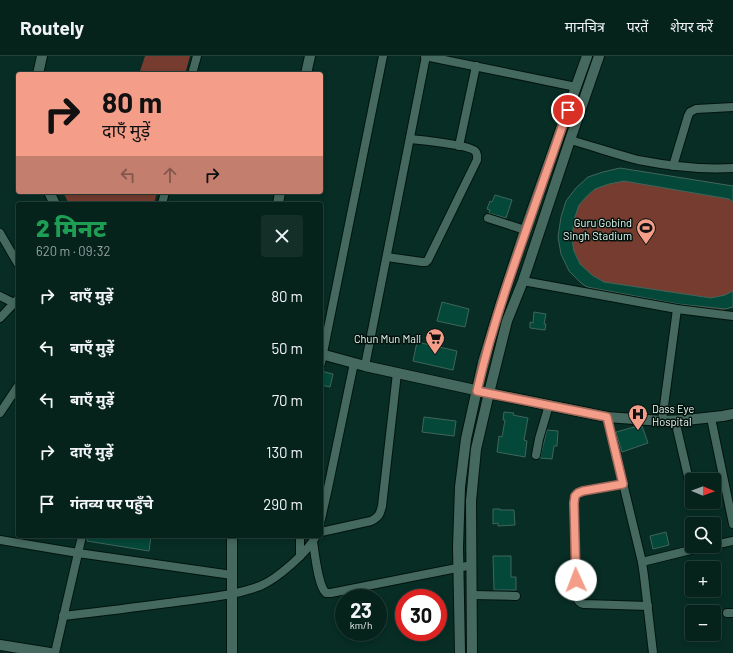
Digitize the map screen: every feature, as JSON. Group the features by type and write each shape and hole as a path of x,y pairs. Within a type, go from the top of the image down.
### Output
{"street":[{"path":"38,72 42,56"},
{"path":"193,72 197,56"},
{"path":"306,72 310,56"},
{"path":"323,347 383,56"},
{"path":"365,366 426,56 576,87"},
{"path":"460,653 458,547 460,487 466,439 483,362 496,318 525,230 587,56"},
{"path":"472,653 472,501 476,449 507,321 523,281 599,56"},
{"path":"459,146 476,66"},
{"path":"673,166 690,112 702,108 733,107"},
{"path":"568,110 579,113"},
{"path":"387,257 422,262 426,262 428,260 477,160 475,150 459,146 410,139"},
{"path":"570,140 638,160 694,168 733,168"},
{"path":"488,218 525,230"},
{"path":"0,233 16,261"},
{"path":"523,281 677,309 733,316"},
{"path":"0,296 16,301 0,318"},
{"path":"662,420 677,309"},
{"path":"323,357 477,391 607,417 686,420 733,414"},
{"path":"323,510 354,363"},
{"path":"323,532 372,521 380,515 397,373"},
{"path":"0,414 16,389"},
{"path":"536,455 549,405"},
{"path":"607,417 642,562 653,653"},
{"path":"711,418 733,524"},
{"path":"675,420 687,473"},
{"path":"623,484 583,491 575,496 577,601 584,604 648,606"},
{"path":"55,653 82,538"},
{"path":"232,538 232,653"},
{"path":"300,538 300,556"},
{"path":"315,539 320,582 326,593 472,565"},
{"path":"63,616 232,595 260,586 272,580 287,569 315,539"},
{"path":"0,540 78,553 232,575"},
{"path":"721,543 733,541"},
{"path":"642,562 685,551"},
{"path":"472,595 516,596"},
{"path":"0,645 50,653"}],"shaded area":[{"path":"145,56 190,56 186,72 140,72"},
{"name":"Guru Gobind Singh Stadium","path":"620,168 733,186 733,307 716,312 596,293 581,283 561,217 566,201 576,188 588,177"},
{"path":"64,194 156,194 154,202 68,202"}],"building":[{"path":"620,168 733,186 733,202 729,199 624,181 595,189 579,205 574,220 572,239 574,251 580,264 592,275 604,282 711,298 725,295 733,291 733,307 725,309 678,304 587,287 569,271 561,254 558,237 561,217 566,201 576,188 588,177"},
{"path":"495,195 512,200 506,218 489,213 490,210 487,209 490,201 492,202"},
{"path":"442,302 469,309 465,327 437,321"},
{"path":"534,312 546,314 544,324 546,324 545,330 530,328 530,322 533,323"},
{"path":"417,342 457,351 453,370 413,361"},
{"path":"323,372 333,374 330,387 323,385"},
{"path":"504,412 514,413 513,415 528,418 524,440 527,441 525,457 497,452 499,436 502,437 505,420 503,420"},
{"path":"424,417 456,421 454,436 422,432"},
{"path":"642,426 648,443 622,452 616,432"},
{"path":"547,430 558,431 557,446 554,446 552,459 540,458"},
{"path":"493,509 514,510 515,525 498,526 498,523 493,524"},
{"path":"666,532 669,545 653,549 650,536"},
{"path":"87,538 151,538 149,551 87,541"},
{"path":"493,556 511,556 511,577 516,577 516,590 494,590"}],"place":[{"name":"Guru Gobind Singh Stadium","path":"646,245"},
{"name":"Chun Mun Mall","path":"435,355"},
{"name":"Dass Eye Hospital","path":"638,431"}],"route":[{"path":"568,110 525,230 501,303 483,362 477,391 607,417 623,484 583,491 575,496 576,580"}]}
